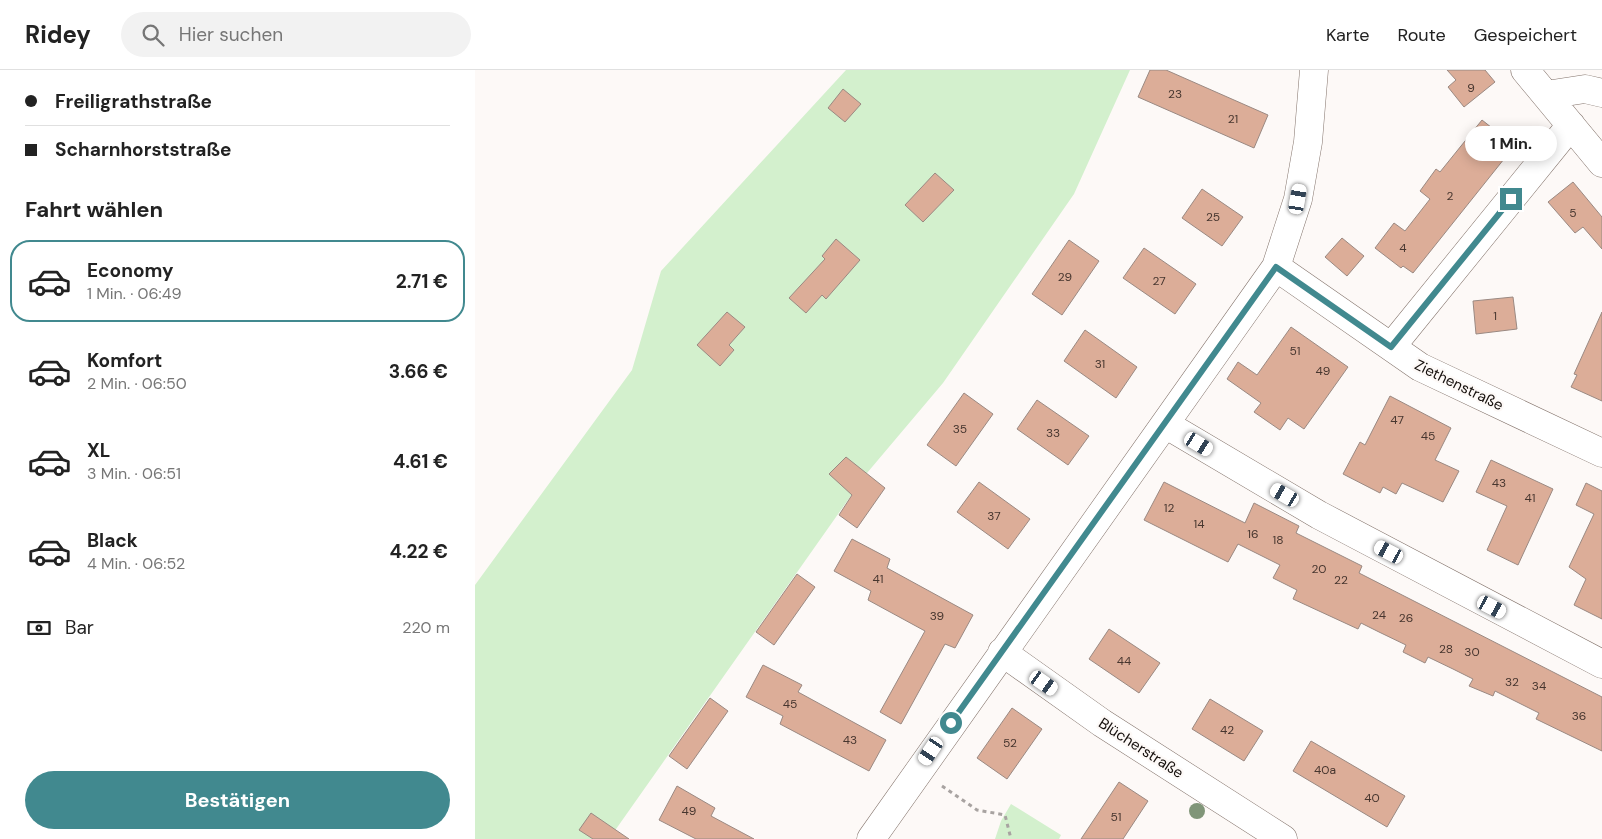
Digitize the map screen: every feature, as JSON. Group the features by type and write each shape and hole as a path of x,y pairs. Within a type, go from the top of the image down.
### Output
{"street":[{"path":"871,839 1001,652 1276,267 1298,199 1308,142 1314,70"},
{"path":"1525,70 1602,164"},
{"path":"1546,95 1585,89 1602,93"},
{"path":"1391,347 1571,124"},
{"name":"Ziethenstraße","path":"1276,267 1419,367 1602,452"},
{"path":"1165,424 1319,515 1602,664"},
{"name":"Blücherstraße","path":"1001,652 1101,723 1283,839"}],"path":[{"path":"919,769 977,810 1005,815 1011,839"}],"green space":[{"path":"846,70 1130,70 1074,194 943,383 867,473 609,839 475,839 475,585 632,370 661,271"},
{"path":"1011,804 1061,835 1059,839 995,839 1001,821"}],"building":[{"path":"1150,70 1166,70 1268,115 1254,148 1138,97"},
{"path":"1447,70 1485,70 1495,82 1464,107 1448,87 1456,80"},
{"path":"843,89 861,104 845,122 828,108"},
{"path":"1482,120 1506,139 1504,142 1512,149 1413,273 1403,266 1401,268 1375,248 1394,223 1405,231 1430,199 1420,191 1436,169 1440,172"},
{"path":"935,173 954,190 923,222 905,205"},
{"path":"1573,182 1602,217 1602,249 1583,227 1575,233 1548,202"},
{"path":"1202,189 1243,217 1222,246 1182,218"},
{"path":"1342,238 1364,256 1347,276 1325,257"},
{"path":"836,239 860,260 826,299 822,295 806,313 789,298 825,259 822,256"},
{"path":"1069,240 1099,261 1062,315 1032,294"},
{"path":"1144,248 1196,284 1175,314 1123,278"},
{"path":"1513,297 1517,329 1476,334 1473,301"},
{"path":"727,312 745,327 729,345 734,350 720,366 697,345"},
{"path":"1602,312 1602,401 1571,387 1577,375 1574,374"},
{"path":"1291,327 1348,367 1304,429 1288,418 1280,430 1254,412 1261,403 1227,379 1238,362 1257,375"},
{"path":"1085,330 1137,367 1116,398 1064,361"},
{"path":"964,393 993,414 956,466 927,445"},
{"path":"1390,396 1451,428 1435,460 1459,471 1443,502 1402,483 1396,494 1383,487 1380,493 1343,474 1360,442 1365,445"},
{"path":"1037,400 1089,436 1068,465 1017,429"},
{"path":"846,457 885,488 857,528 839,515 852,495 829,474"},
{"path":"1491,460 1553,489 1518,565 1487,550 1507,506 1476,492"},
{"path":"979,482 1030,519 1008,549 957,512"},
{"path":"1164,482 1245,523 1254,503 1299,526 1296,533 1362,566 1359,573 1602,697 1602,751 1536,719 1539,713 1495,691 1493,696 1469,686 1473,679 1453,669 1428,657 1425,663 1403,652 1406,645 1361,623 1358,629 1293,599 1297,590 1273,578 1280,565 1238,544 1228,562 1144,520"},
{"path":"1586,483 1602,491 1602,619 1574,605 1586,579 1569,567 1594,514 1576,505"},
{"path":"852,539 890,559 887,568 973,615 955,648 945,644 901,724 880,712 925,631 868,600 871,591 834,571"},
{"path":"797,574 815,587 774,645 756,632"},
{"path":"1109,629 1160,663 1139,693 1089,659"},
{"path":"763,665 802,685 798,692 886,740 869,771 780,724 783,716 746,697"},
{"path":"710,698 728,711 687,769 669,756"},
{"path":"1210,699 1263,731 1244,761 1192,729"},
{"path":"1012,708 1042,729 1007,779 977,758"},
{"path":"1311,741 1405,796 1387,827 1293,771"},
{"path":"1119,782 1148,801 1123,839 1081,839"},
{"path":"677,786 715,808 711,816 754,839 696,839 659,820"},
{"path":"591,813 629,839 593,839 579,830"}],"route":[{"path":"951,723 1276,267 1391,347 1511,199"}]}
